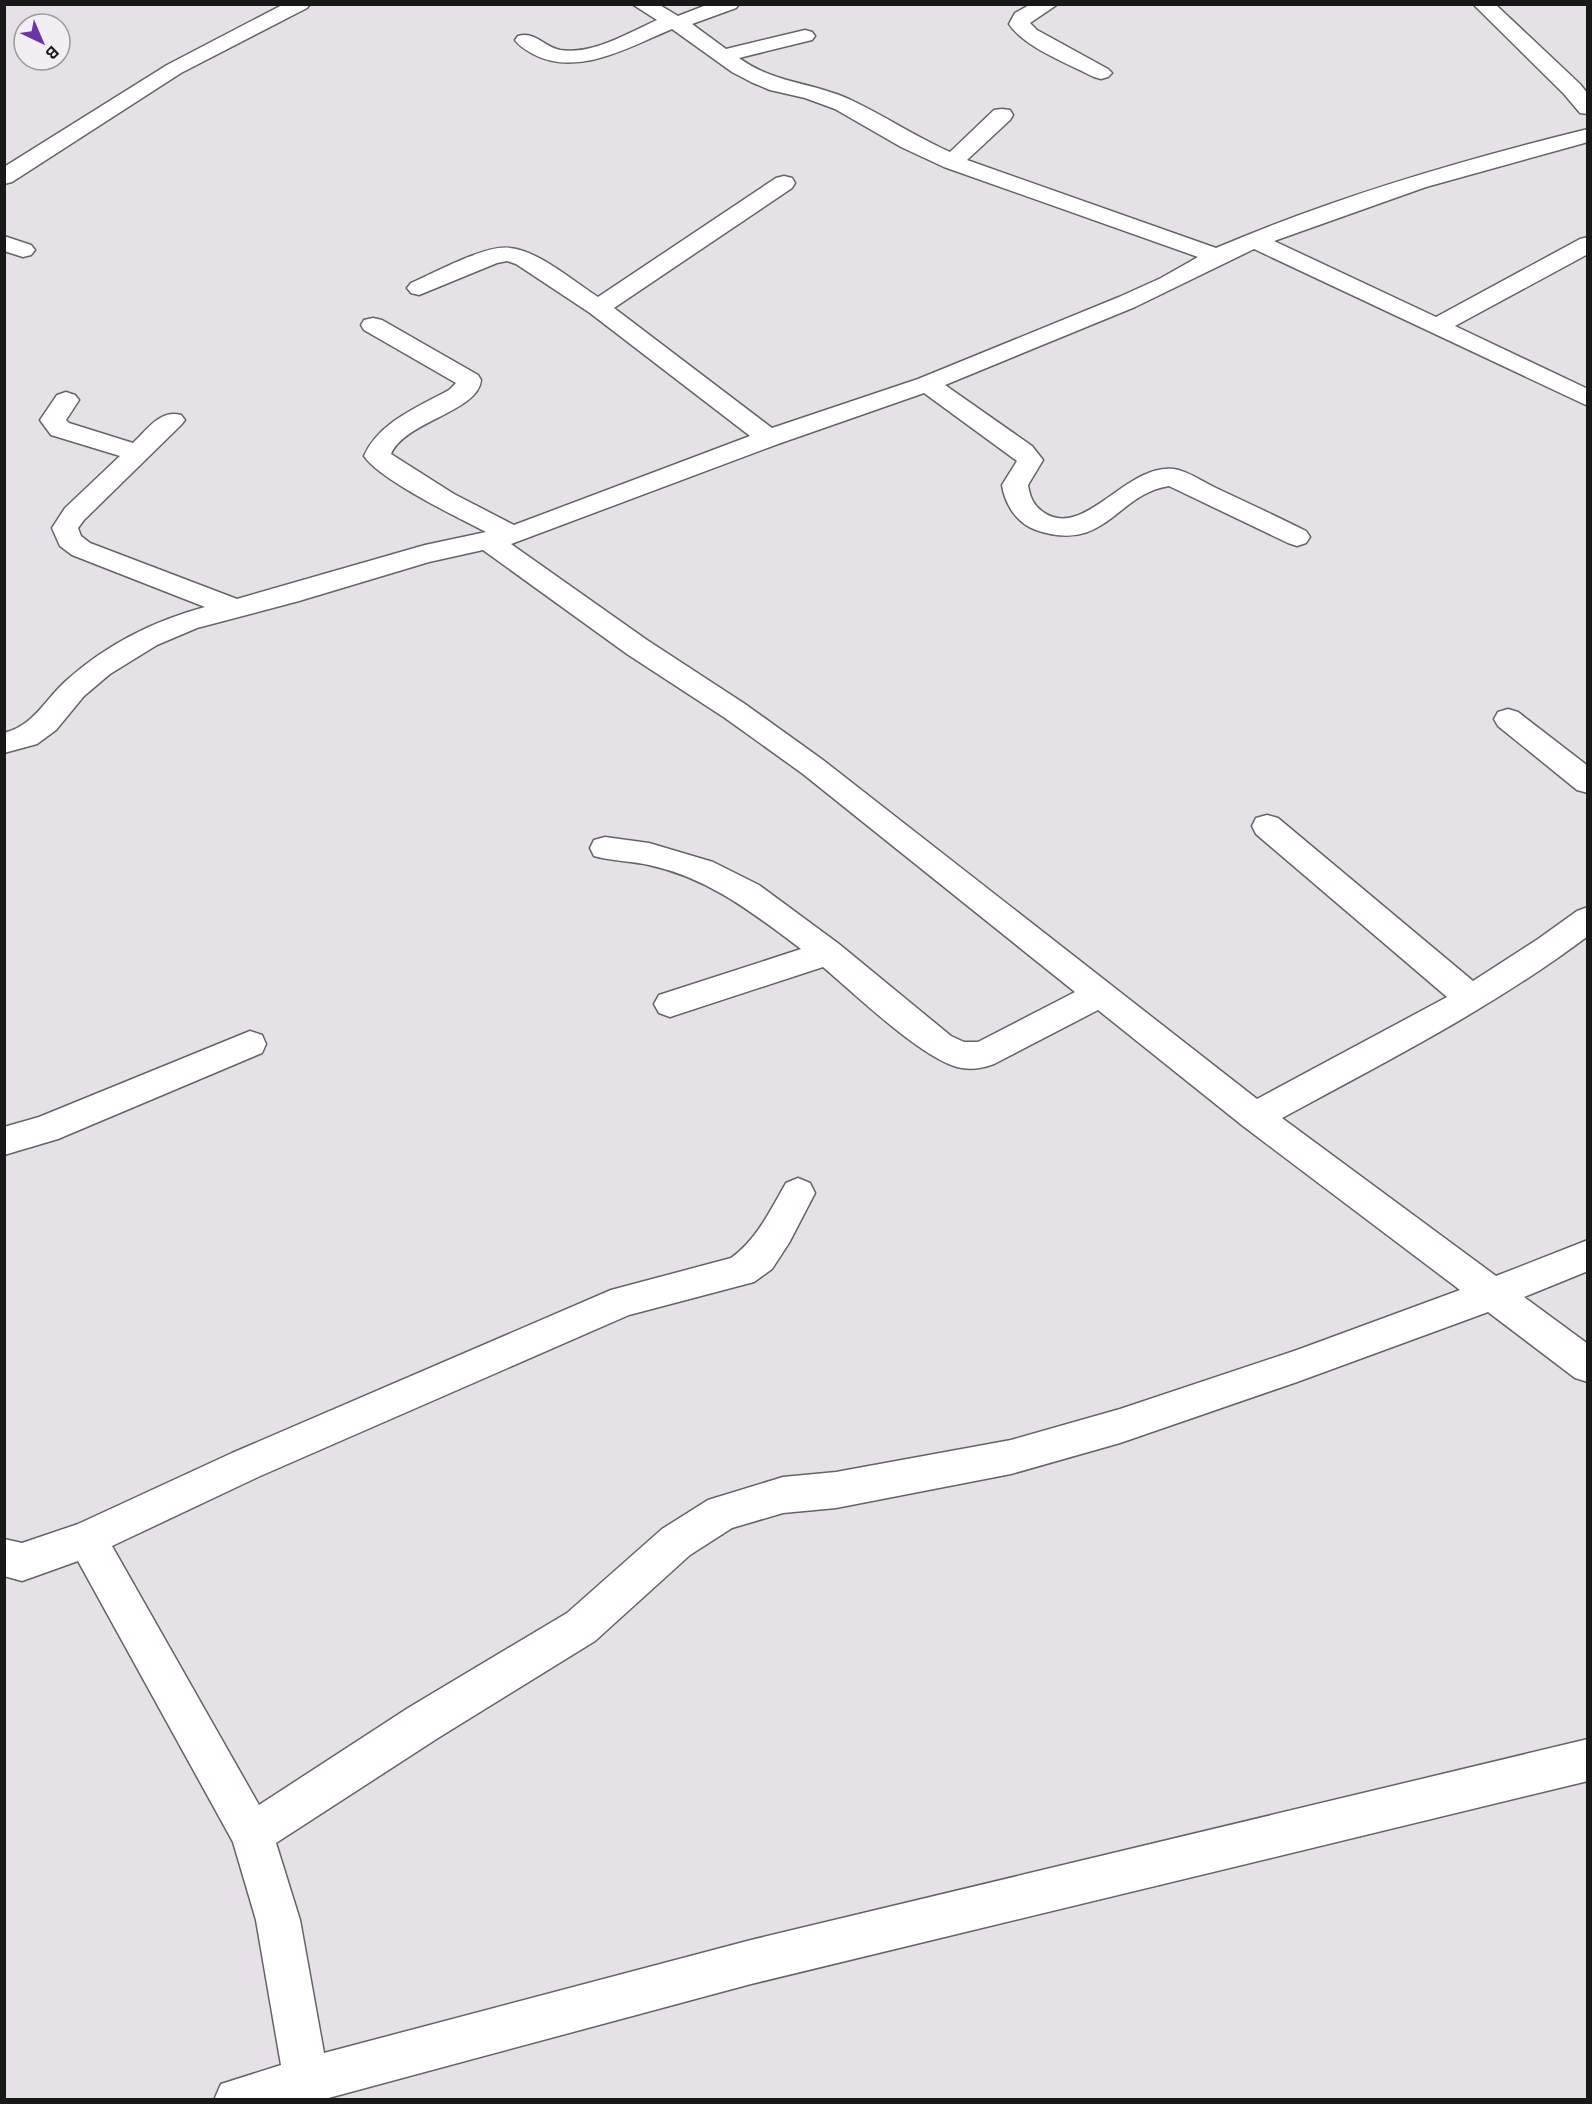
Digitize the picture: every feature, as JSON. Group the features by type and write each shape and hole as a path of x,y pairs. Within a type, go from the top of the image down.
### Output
{"street":[{"path":"4,177 174,69 300,4"},
{"path":"642,4 675,22 739,68 777,86 810,93 843,104 909,142 952,162 1217,256"},
{"path":"525,40 545,52 558,56 581,56 729,4"},
{"path":"1047,4 1022,17 1019,24 1030,34 1101,73"},
{"path":"1484,4 1565,82 1587,108"},
{"path":"722,56 805,36"},
{"path":"952,162 1002,116"},
{"path":"4,742 27,737 46,723 74,689 100,667 147,638 188,621 425,554 501,538 769,438 927,384 1127,302 1169,283 1217,256 1254,240 1418,182 1587,135"},
{"path":"598,308 784,183"},
{"path":"1254,240 1587,399"},
{"path":"1438,326 1587,244"},
{"path":"419,288 491,257 508,254 524,259 598,308 769,438"},
{"path":"374,325 469,380 468,388 393,434 378,449 377,456 385,463 501,538 637,647 774,739 1256,1116 1587,1366"},
{"path":"927,384 1023,452 1030,460 1015,485 1017,498 1022,507 1047,526 1065,530 1081,527 1151,479 1172,477 1297,537"},
{"path":"66,400 53,420 60,429 138,453"},
{"path":"172,420 74,514 64,528 69,540 81,549 235,609"},
{"path":"1508,719 1587,782"},
{"path":"1267,826 1472,999"},
{"path":"605,848 649,854 702,870 748,893 828,953 939,1045 961,1055 982,1055 1101,993"},
{"path":"1256,1116 1472,999 1546,952 1587,919"},
{"path":"670,1004 828,953"},
{"path":"4,1141 45,1130 250,1044"},
{"path":"4,1557 22,1562 87,1539 245,1465 624,1301 741,1271 759,1258 798,1193"},
{"path":"252,1834 423,1723 580,1627 676,1542 722,1514 783,1495 836,1490 1011,1457 1109,1429 1297,1366 1493,1294 1587,1255"},
{"path":"87,1539 252,1834 278,1920 306,2081"},
{"path":"237,2100 746,1964 1221,1849 1364,1817 1587,1760"}]}
